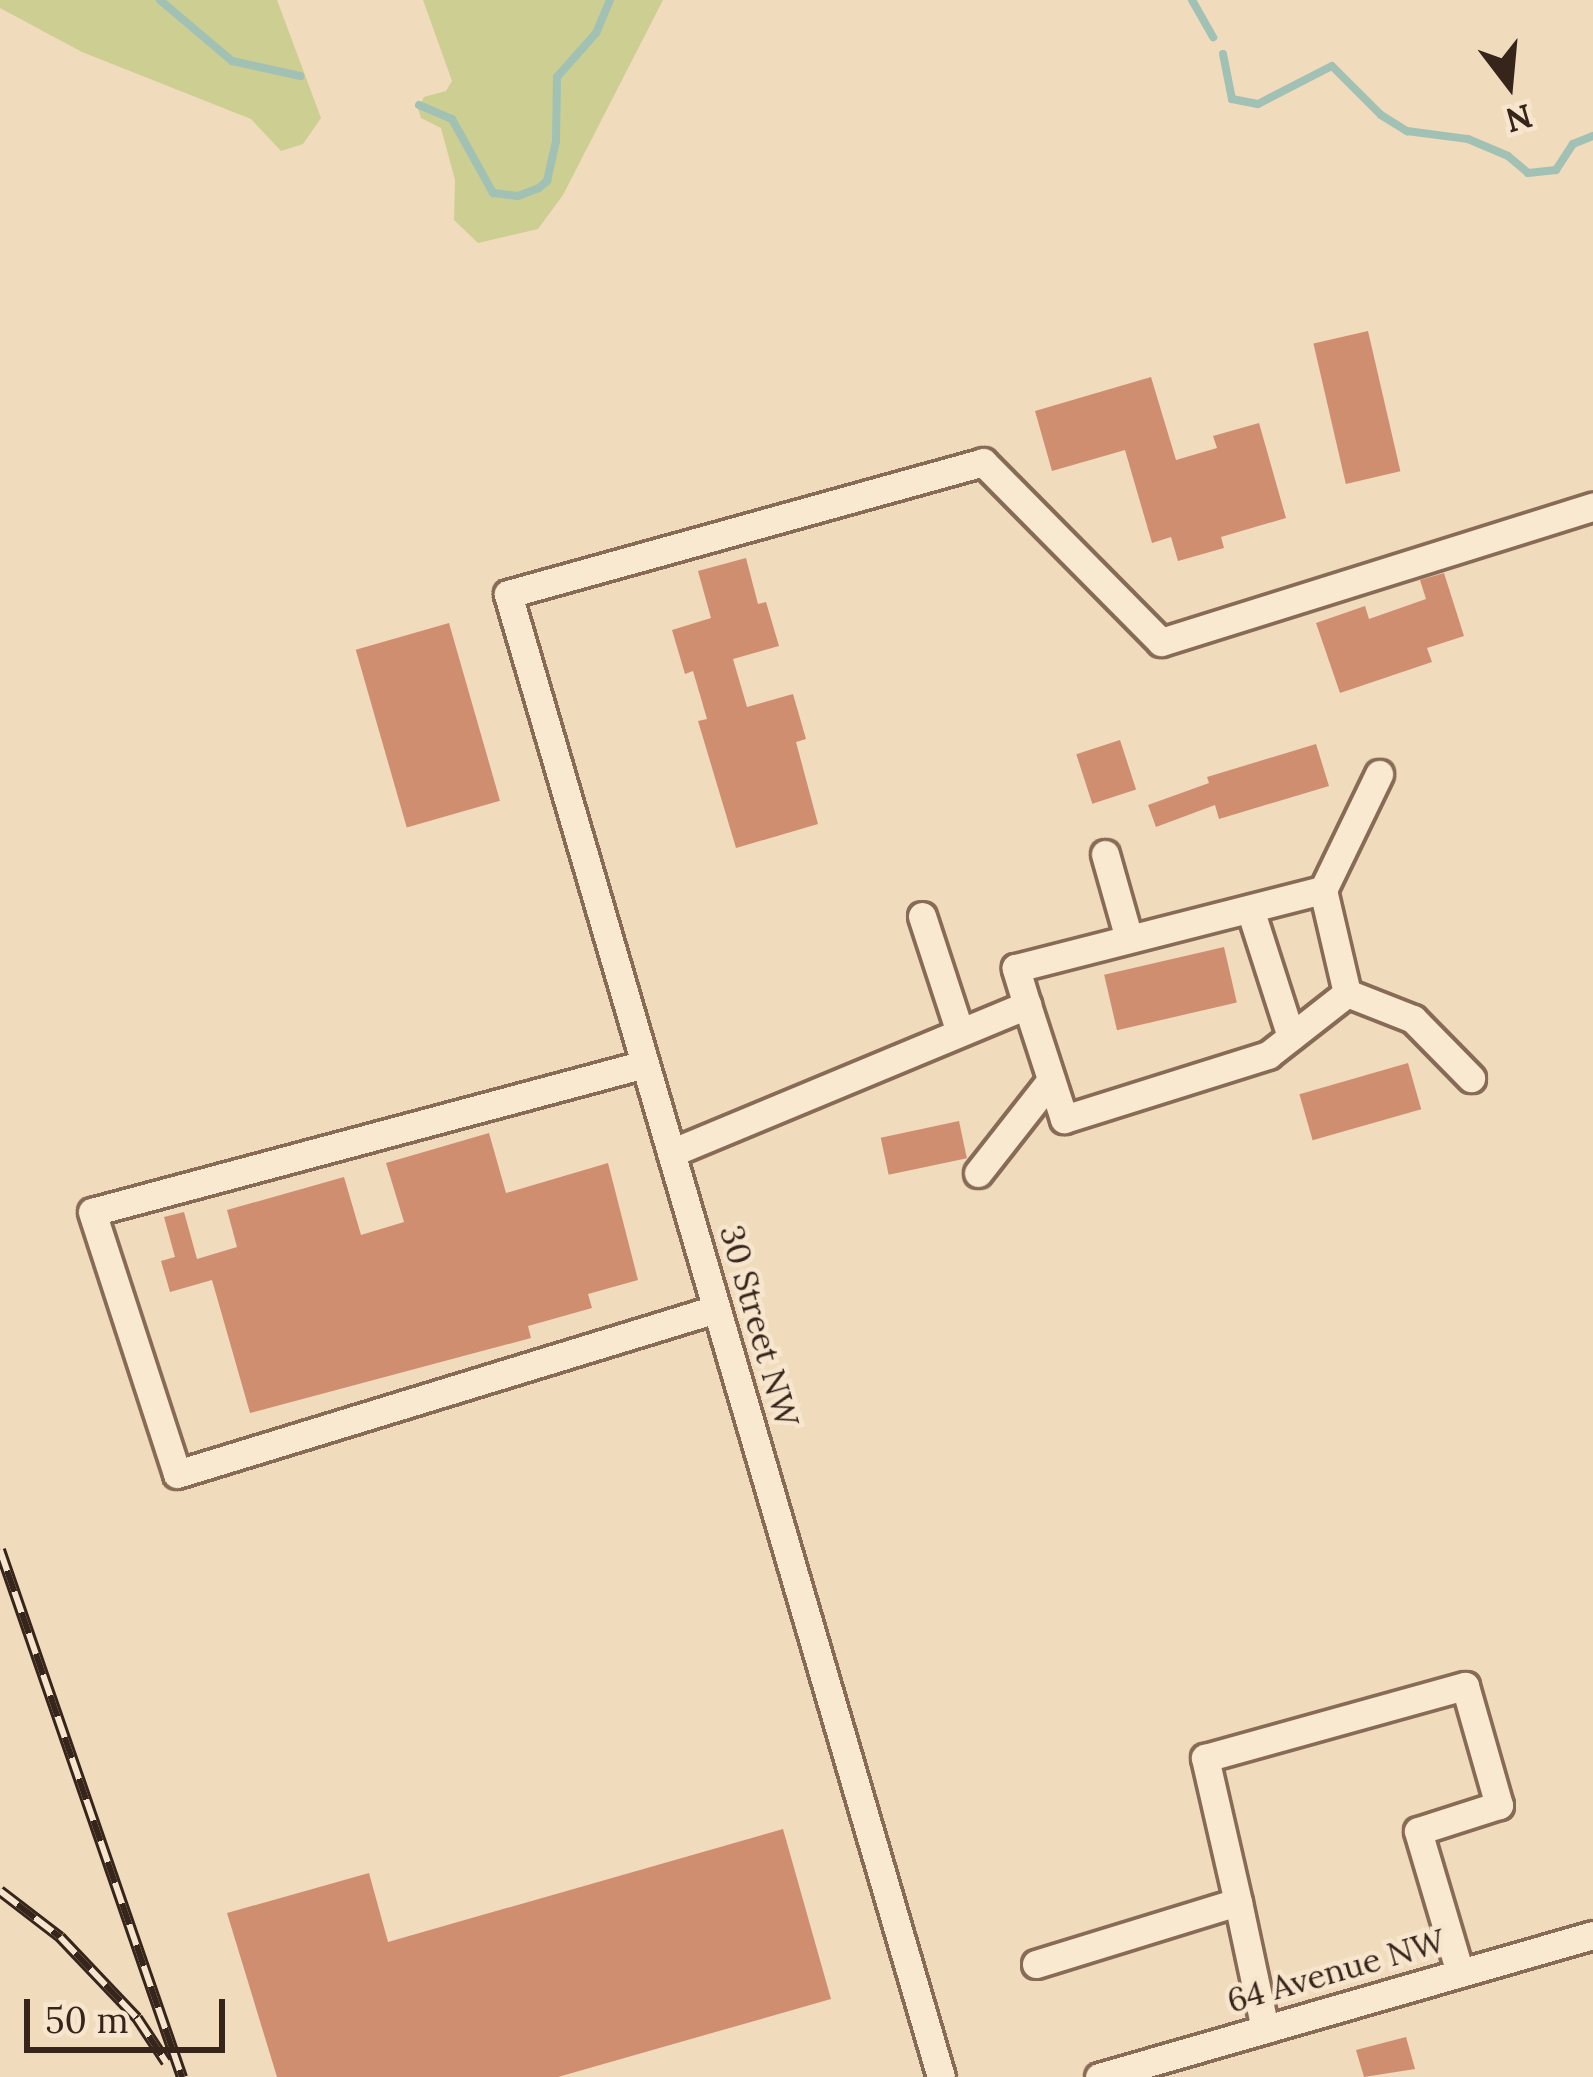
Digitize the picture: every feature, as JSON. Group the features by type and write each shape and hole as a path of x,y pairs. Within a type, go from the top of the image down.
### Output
{"street":[{"name":"30 Street NW","path":"941,2077 508,594 983,461 1161,642 1593,506"},
{"path":"1347,993 1323,890 1378,774"},
{"path":"1105,854 1129,939"},
{"path":"1323,890 1016,968 1064,1119 1268,1055 1347,993"},
{"path":"1250,909 1291,1037"},
{"path":"922,916 960,1032"},
{"path":"1347,993 1413,1019 1472,1078"},
{"path":"671,1153 1027,1005"},
{"path":"645,1064 92,1212 177,1474 716,1310"},
{"path":"978,1173 1051,1080"},
{"path":"1264,2029 1204,1758 1465,1686 1498,1805 1418,1831 1460,1973"},
{"path":"1036,1964 1238,1902"},
{"name":"64 Avenue NW","path":"1099,2077 1593,1935"}],"green space":[{"path":"0,0 277,0 321,118 303,144 281,151 251,119 82,52 0,8"},
{"path":"423,0 663,0 563,195 538,229 478,243 454,220 455,180 441,128 421,118 418,109 424,97 446,91 452,81"}],"building":[{"path":"1368,331 1400,471 1346,484 1313,344"},
{"path":"1151,377 1176,460 1217,448 1213,436 1259,423 1286,518 1221,537 1224,548 1178,561 1171,537 1152,543 1125,450 1052,471 1035,411"},
{"path":"746,558 758,604 766,602 779,646 733,659 747,707 793,694 806,739 796,742 818,824 736,848 698,721 707,719 693,671 685,674 672,630 711,618 698,571"},
{"path":"1444,573 1464,636 1427,648 1432,662 1340,693 1316,623 1365,606 1369,619 1426,599 1420,580"},
{"path":"449,623 500,801 407,828 356,650"},
{"path":"1120,740 1136,789 1092,804 1076,754"},
{"path":"1316,744 1329,786 1219,819 1215,805 1156,827 1148,805 1209,783 1207,777"},
{"path":"1224,947 1237,1003 1117,1030 1104,975"},
{"path":"1408,1063 1421,1109 1313,1140 1299,1094"},
{"path":"959,1121 967,1158 889,1175 881,1138"},
{"path":"489,1133 506,1193 608,1163 638,1280 588,1294 592,1308 528,1326 531,1338 250,1413 212,1280 170,1292 161,1261 175,1257 164,1217 184,1212 197,1259 237,1247 227,1210 344,1177 361,1235 404,1222 386,1163"},
{"path":"783,1829 831,1999 558,2077 277,2077 227,1913 369,1873 388,1942"},
{"path":"1406,2037 1415,2069 1364,2077 1356,2050"}],"waterway":[{"path":"160,0 232,61 300,76"},
{"path":"419,105 452,119 493,193 518,196 539,188 547,181 556,141 557,77 596,33 610,0"},
{"path":"1192,0 1213,37"},
{"path":"1223,54 1232,99 1258,104 1332,66 1381,115 1407,131 1468,139 1508,156 1528,173 1556,170 1573,144 1593,136"}],"railway":[{"path":"0,1550 182,2077"},
{"path":"0,1891 60,1937 137,2018 166,2062"}]}
